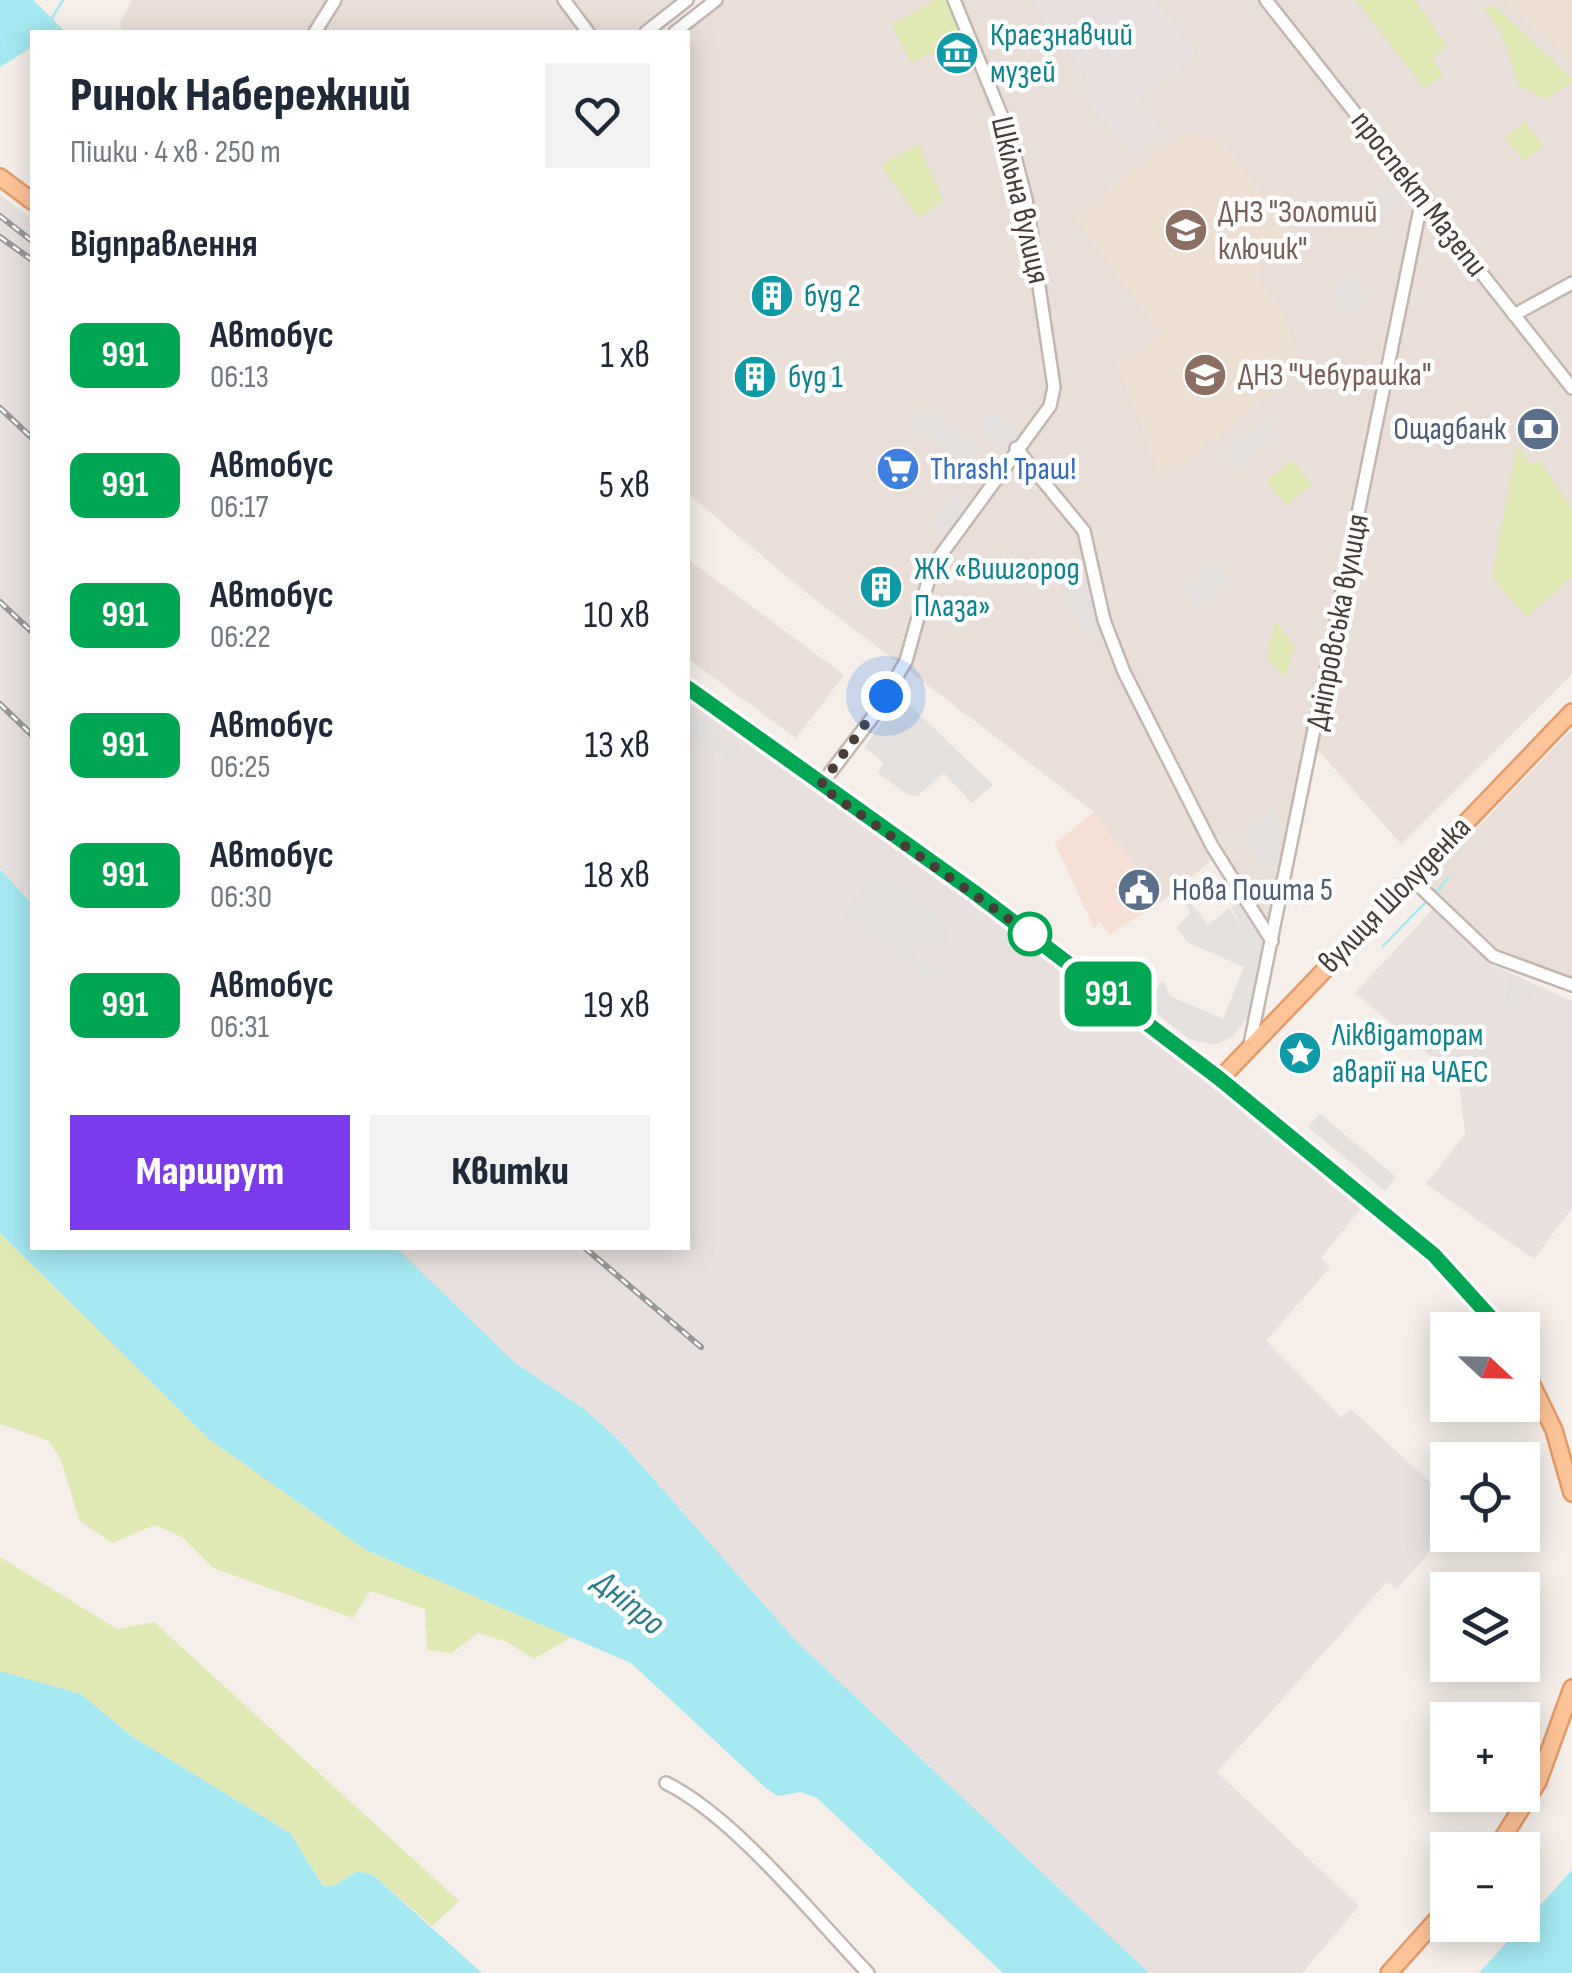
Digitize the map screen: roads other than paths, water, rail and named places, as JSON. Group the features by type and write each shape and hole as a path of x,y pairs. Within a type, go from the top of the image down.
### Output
{"main road":[{"path":"0,177 30,199"},
{"path":"690,689 820,786 974,892 1220,1079 1434,1255 1486,1312"},
{"name":"вулиця Шолуденка","path":"1220,1079 1572,712"},
{"path":"1540,1401 1554,1430 1572,1493"},
{"path":"1506,1832 1538,1782 1572,1688"},
{"path":"1388,1973 1430,1927"}],"street":[{"path":"317,30 335,0"},
{"path":"564,0 586,30"},
{"path":"649,30 687,0"},
{"path":"678,30 716,0"},
{"name":"Шкільна вулиця","path":"954,0 1008,132 1026,200 1054,387 1050,406 1016,448"},
{"name":"проспект Мазепи","path":"1266,0 1572,388"},
{"name":"Дніпровська вулиця","path":"1250,1044 1422,199"},
{"path":"1514,315 1572,284"},
{"path":"820,786 872,718 906,661 932,567 1016,448 1084,531 1104,620 1124,672 1212,846 1268,929 1273,945"},
{"path":"1411,878 1493,956 1572,985"},
{"path":"666,1783 689,1794 868,1973"}],"water":[{"path":"0,0 33,0 64,30 30,30 30,48 0,67"},
{"name":"Дніпро","path":"0,869 30,902 30,1250 399,1250 514,1362 584,1409 620,1441 797,1642 1149,1973 1003,1973 817,1798 800,1792 778,1796 767,1789 631,1663 366,1550 210,1440 0,1233"},
{"path":"0,1671 81,1694 130,1735 290,1833 323,1886 334,1886 357,1871 373,1875 482,1973 0,1973"},
{"path":"1572,1870 1572,1973 1479,1973 1507,1942 1540,1942 1540,1905"}],"waterway":[{"path":"52,18 63,0"},
{"path":"1436,892 1448,878"},
{"path":"1383,946 1427,901"}],"railway":[{"path":"0,216 30,239"},
{"path":"0,237 30,259"},
{"path":"0,408 30,436"},
{"path":"0,602 30,630"},
{"path":"0,704 30,733"},
{"path":"587,1250 701,1347"}],"place":[{"name":"Краєзнавчий музей","path":"957,53"},
{"name":"ДНЗ \"Золотий ключик\"","path":"1186,230"},
{"name":"буд 2","path":"772,296"},
{"name":"ДНЗ \"Чебурашка\"","path":"1205,375"},
{"name":"буд 1","path":"755,377"},
{"name":"Ощадбанк","path":"1538,429"},
{"name":"Thrash! Траш!","path":"898,469"},
{"name":"ЖК «Вишгород Плаза»","path":"881,587"},
{"name":"Нова Пошта 5","path":"1139,890"},
{"name":"Ліквідаторам аварії на ЧАЕС","path":"1300,1053"}]}
